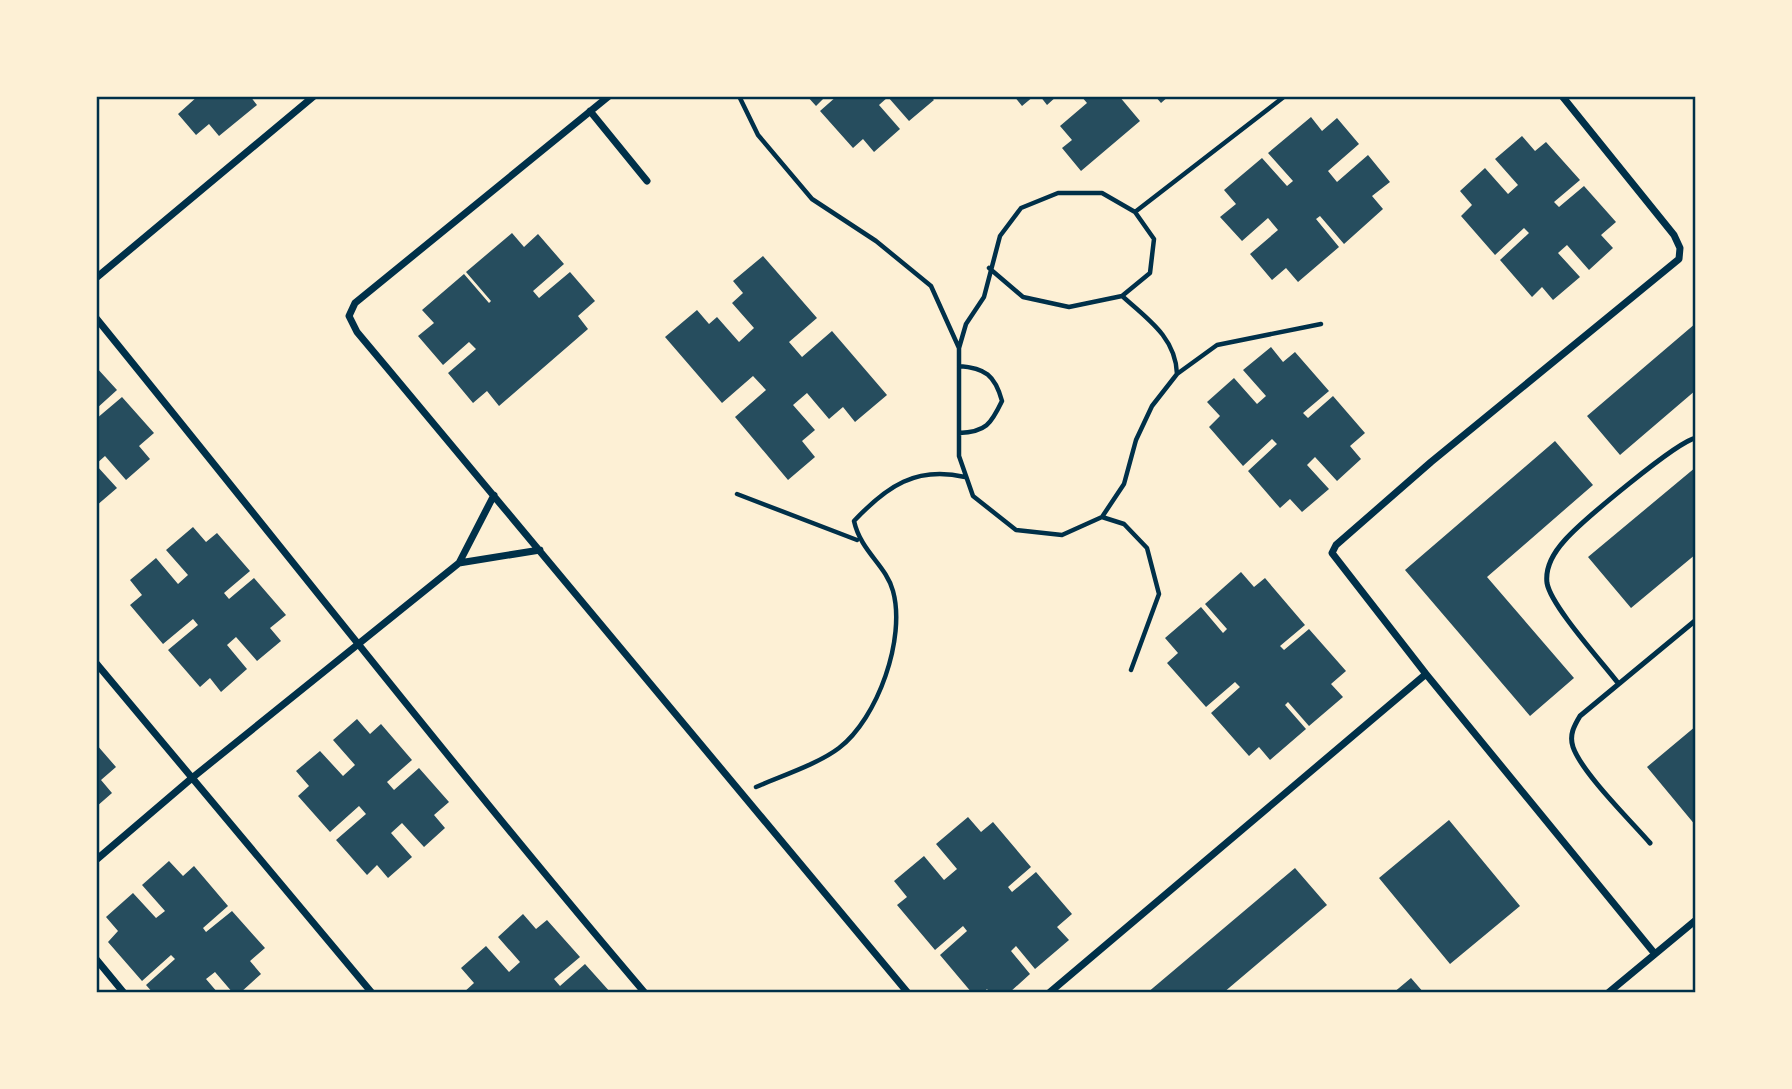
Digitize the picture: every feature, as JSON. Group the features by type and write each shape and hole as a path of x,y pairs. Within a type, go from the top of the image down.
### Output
{"street":[{"path":"96,278 314,96"},
{"path":"609,96 355,303 349,316 357,331 908,993"},
{"path":"1562,96 1674,235 1680,248 1679,259 1431,462 1336,545 1332,552 1426,674 1654,954"},
{"path":"590,111 647,181"},
{"path":"96,318 360,643 511,836 645,993"},
{"path":"96,860 192,778 458,563 494,495"},
{"path":"458,563 540,550"},
{"path":"96,663 372,993"},
{"path":"1049,993 1426,674"},
{"path":"1608,993 1696,920"},
{"path":"96,959 124,993"}],"lane":[{"path":"1618,683 1555,602 1547,582 1551,559 1566,539 1639,478 1690,439 1696,438"},
{"path":"1650,843 1584,766 1573,747 1572,730 1580,716 1696,620"}],"path":[{"path":"739,96 758,135 812,199 876,241 931,286 959,348"},
{"path":"1135,212 1285,96"},
{"path":"989,268 1023,297 1069,307 1122,296 1150,273 1154,239 1135,212 1102,193 1058,193 1021,208 1000,236 989,268 984,297 966,324 959,348 959,456 973,496 1016,530 1062,535 1102,517 1124,484 1136,440 1152,406 1177,374 1217,345 1321,324"},
{"path":"1122,296 1163,332 1177,357 1177,374"},
{"path":"959,366 979,368 996,379 1002,401 992,421 976,433 959,433"},
{"path":"743,794 839,748 866,720 884,680 896,628 893,590 858,540 854,521 874,500 904,480 940,471 966,477"},
{"path":"737,494 858,540"},
{"path":"1102,517 1124,524 1147,548 1159,594 1131,670"}],"building":[{"path":"198,96 250,96 257,105 219,136 209,124 196,135 178,114"},
{"path":"807,96 826,96 816,106"},
{"path":"837,96 930,96 934,100 909,121 888,97 879,105 900,129 874,152 863,139 853,148 820,111"},
{"path":"1014,96 1034,96 1022,106"},
{"path":"1040,96 1057,96 1047,105"},
{"path":"1081,96 1119,96 1140,121 1081,171 1062,148 1072,140 1060,126 1087,103"},
{"path":"1155,96 1169,96 1161,103"},
{"path":"1311,117 1322,131 1337,118 1359,144 1328,171 1337,182 1368,155 1390,182 1372,196 1383,209 1344,244 1320,216 1316,219 1339,247 1298,282 1286,268 1272,280 1250,254 1278,230 1268,218 1242,241 1220,217 1236,204 1224,190 1262,158 1287,186 1293,181 1268,153"},
{"path":"1522,136 1535,151 1546,142 1580,180 1554,202 1559,207 1584,186 1616,222 1601,235 1613,248 1589,270 1567,245 1558,253 1580,277 1553,300 1542,287 1532,297 1500,260 1529,233 1524,228 1495,255 1461,216 1472,205 1460,191 1485,168 1508,194 1518,185 1495,159"},
{"path":"512,233 524,247 538,234 564,264 533,291 539,298 570,272 595,301 578,316 588,329 499,406 487,391 473,403 448,373 476,349 469,342 443,365 418,336 434,323 422,310 464,274 489,303 491,301 466,272"},
{"path":"763,256 817,318 789,342 802,357 832,331 887,395 855,422 843,407 829,419 807,393 793,405 815,430 802,441 815,457 788,480 735,417 766,390 753,376 722,403 665,337 697,310 709,324 717,317 739,342 754,328 732,303 743,293 733,281"},
{"path":"1696,323 1696,390 1620,455 1587,416"},
{"path":"1271,347 1283,362 1295,352 1329,391 1303,413 1308,418 1333,396 1365,433 1350,446 1361,459 1337,481 1315,457 1307,465 1329,489 1302,512 1290,499 1280,508 1248,471 1277,444 1272,439 1243,466 1209,427 1220,416 1207,402 1234,378 1257,404 1266,396 1243,370"},
{"path":"96,367 117,390 96,409"},
{"path":"122,397 154,433 139,446 150,459 126,480 105,456 96,464 96,419"},
{"path":"1555,441 1593,485 1487,577 1574,678 1530,716 1405,570"},
{"path":"96,465 117,488 96,506"},
{"path":"1696,467 1696,554 1631,608 1588,557"},
{"path":"193,527 206,542 217,533 250,571 224,593 229,599 254,578 286,615 270,628 281,641 257,661 236,637 227,645 247,669 221,692 210,678 200,687 168,650 198,625 193,619 163,644 130,605 142,595 130,580 156,558 178,584 188,575 166,550"},
{"path":"1241,572 1254,587 1265,578 1305,625 1280,646 1284,650 1309,629 1346,671 1331,684 1343,697 1309,726 1288,702 1285,705 1306,729 1270,760 1259,747 1249,756 1211,713 1240,687 1235,682 1206,707 1167,663 1178,653 1165,638 1201,607 1223,633 1227,629 1205,604"},
{"path":"357,719 370,734 381,724 412,760 387,782 394,790 419,768 449,802 434,815 445,828 424,847 402,823 391,833 412,857 388,878 377,865 367,875 336,840 366,814 359,806 330,832 298,796 309,786 296,771 320,751 343,776 355,765 333,740"},
{"path":"1696,726 1696,826 1647,767"},
{"path":"96,744 116,767 101,780 112,793 96,807"},
{"path":"968,817 981,832 993,822 1031,867 1008,887 1012,892 1036,872 1072,914 1057,927 1069,940 1035,969 1016,946 1011,951 1030,974 1009,993 990,993 987,989 983,993 972,993 940,955 967,931 963,926 935,950 897,905 907,897 894,881 924,856 944,880 957,869 936,844"},
{"path":"1449,820 1520,906 1450,964 1379,878"},
{"path":"169,861 183,876 194,866 228,906 203,928 206,932 232,911 265,948 250,961 261,974 240,993 233,993 215,972 206,979 218,993 153,993 146,985 175,959 171,955 142,981 108,942 118,931 106,917 133,893 156,918 165,911 142,885"},
{"path":"1295,868 1327,905 1223,993 1147,993"},
{"path":"523,914 536,929 547,920 580,957 554,979 560,986 585,964 611,993 463,993 474,983 461,968 486,946 509,972 520,962 498,937"},
{"path":"1411,978 1424,993 1393,993"}]}
